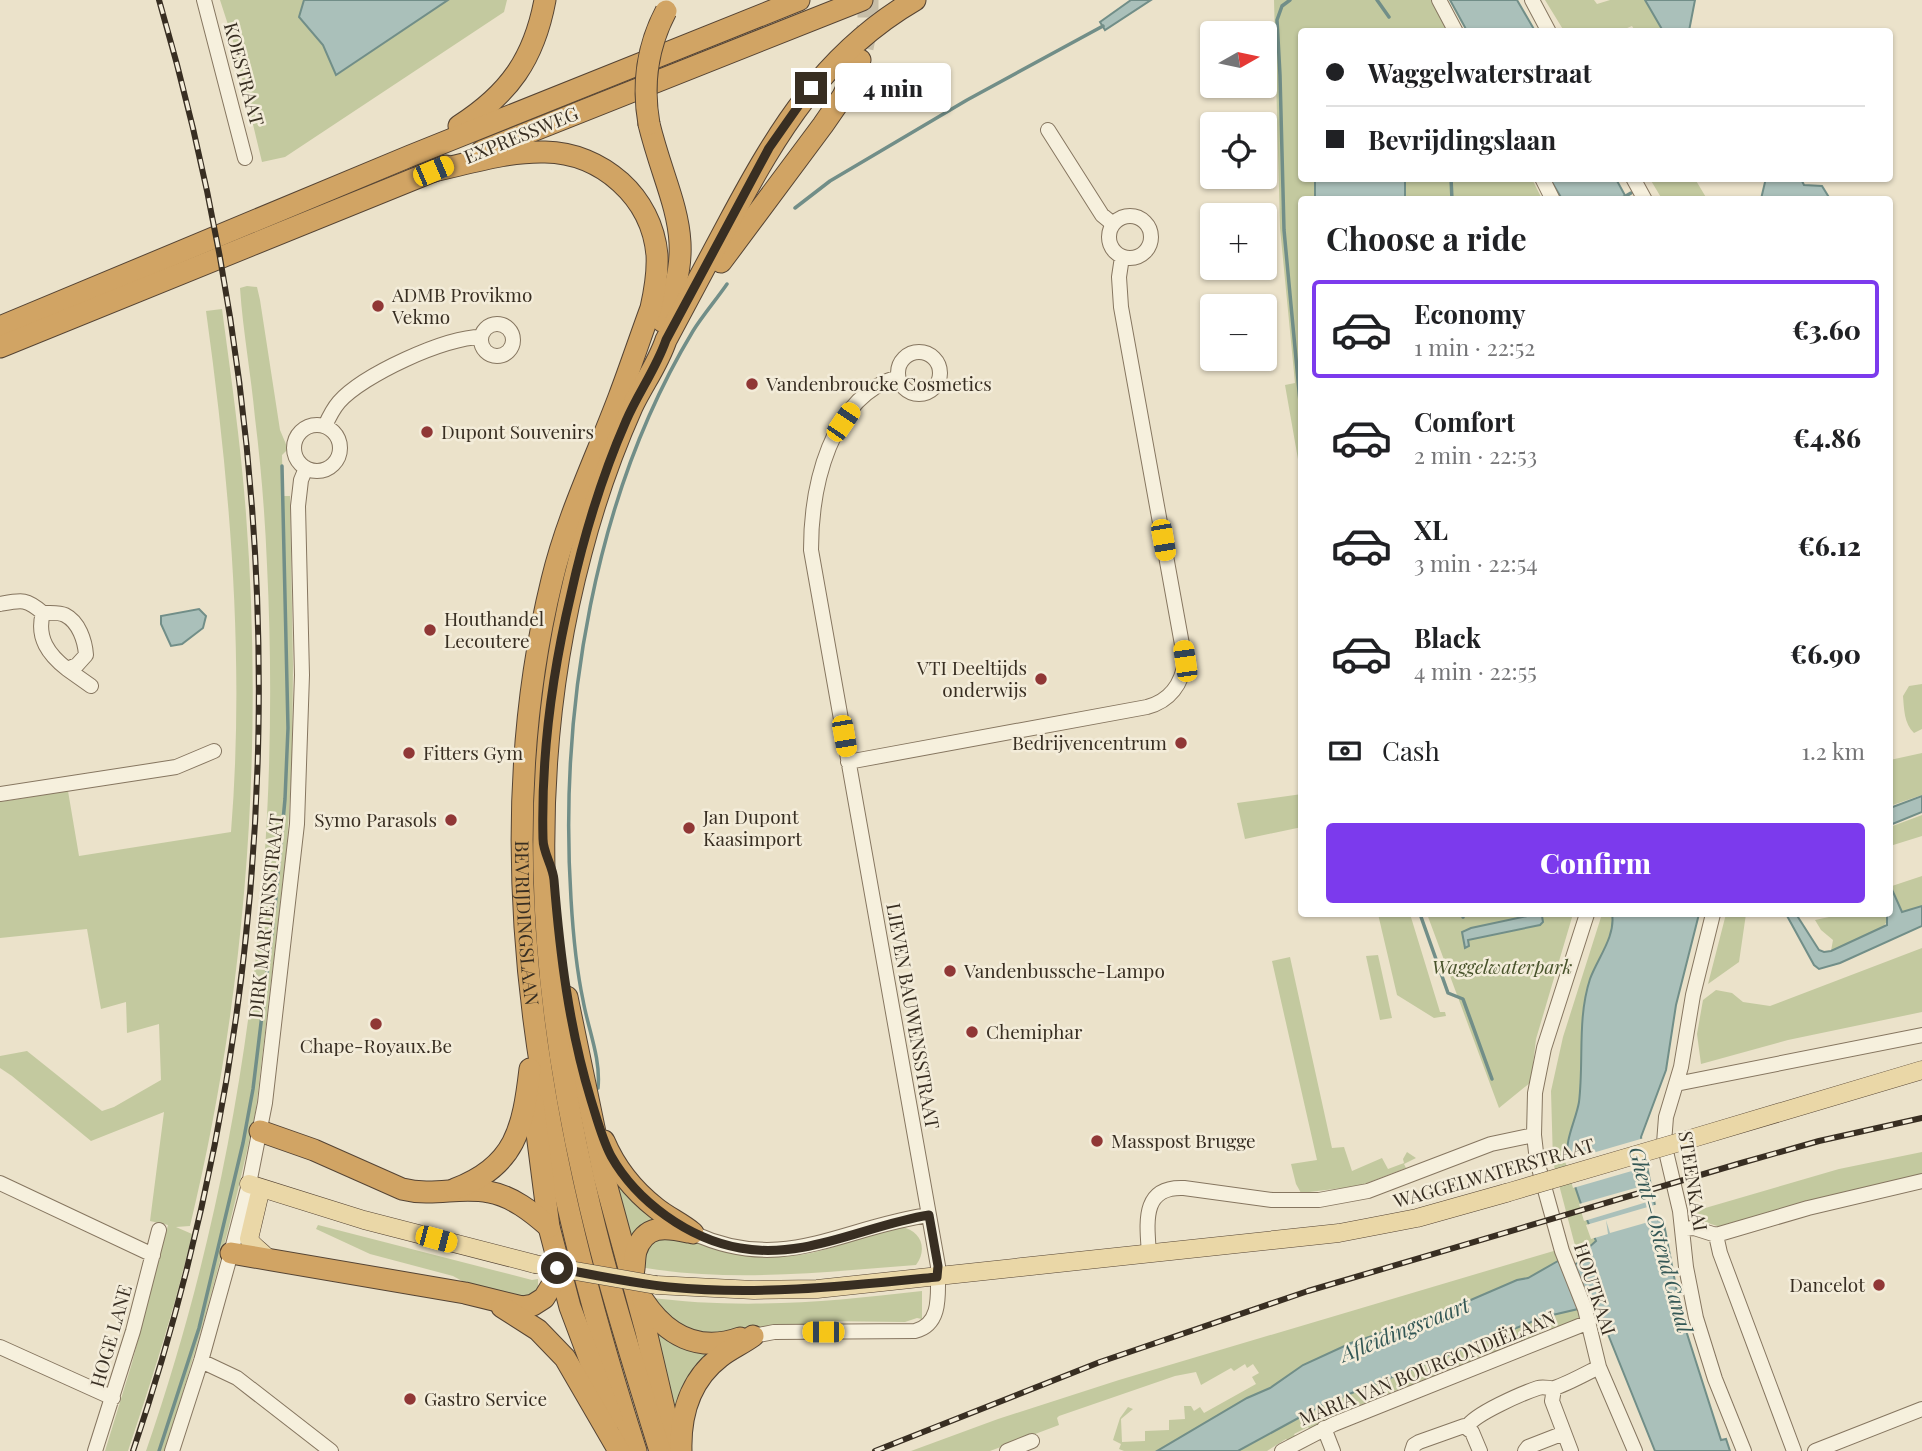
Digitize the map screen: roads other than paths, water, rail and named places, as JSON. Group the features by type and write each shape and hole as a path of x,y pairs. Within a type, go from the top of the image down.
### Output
{"highway":[{"path":"410,156 429,139 459,126 481,112 502,93 531,51 545,0"},
{"name":"EXPRESSWEG","path":"0,347 11,325 410,156 799,0"},
{"name":"EXPRESSWEG","path":"11,325 433,171 600,102 862,0"},
{"name":"BEVRIJDINGSLAAN","path":"660,1451 609,1279 574,1132 554,996 545,907 545,760 550,708 571,593 597,500 634,402 660,358 666,340 758,167 788,118 811,88 845,52 915,0"},
{"path":"620,396 654,340 668,310 678,275 681,251 676,208 649,124 645,99 647,64 658,26 669,5"},
{"path":"660,358 730,248 843,96 860,60"},
{"path":"433,171 503,156 547,152 585,159 606,170 628,189 648,219 654,235 657,278 651,309 620,396"},
{"name":"BEVRIJDINGSLAAN","path":"620,396 571,517 552,577 538,639 526,719 521,800 524,926 545,1091 560,1175 600,1330 636,1451"},
{"path":"543,844 554,875 562,961 581,1070 604,1176 674,1451"},
{"path":"530,979 524,1007 549,1227 570,1307 625,1451"},
{"path":"445,1192 478,1178 495,1166 509,1150 524,1115 530,1069"},
{"path":"581,1070 603,1138 616,1164 650,1203 693,1233"},
{"path":"260,1132 314,1150 417,1193 475,1190 504,1196 549,1227"},
{"path":"693,1233 668,1227 647,1235 635,1254 633,1284 660,1323 684,1338 710,1344 752,1336"},
{"path":"231,1253 465,1293 522,1307 533,1305 544,1298 552,1286 559,1265"},
{"path":"491,1300 538,1330 565,1358 619,1451"},
{"path":"681,1451 684,1413 698,1380 721,1356 752,1336"}],"main road":[{"name":"WAGGELWATERSTRAAT","path":"255,1186 364,1220 535,1264 656,1285 786,1290 937,1277 1339,1233 1417,1218 1922,1070"},
{"path":"255,1186 249,1238 252,1245 260,1249 268,1259"}],"street":[{"name":"KOESTRAAT","path":"204,0 245,158"},
{"path":"1439,0 1454,28"},
{"path":"1532,0 1547,28"},
{"path":"1048,130 1102,215 1113,224"},
{"path":"1124,216 1137,217 1149,227 1151,243 1143,254 1129,259 1122,257 1116,254 1108,242 1108,234 1113,224 1124,216"},
{"path":"848,762 1147,707 1166,699 1179,683 1185,661 1121,307 1119,277 1122,257"},
{"name":"EXPRESSWEG","path":"0,358 14,352 11,325"},
{"path":"325,426 339,402 361,384 429,350 469,337 481,337"},
{"name":"LIEVEN BAUWENSSTRAAT","path":"752,1336 774,1332 906,1332 922,1330 935,1316 938,1266 811,550 813,503 831,444 855,404 880,383 898,377"},
{"path":"309,426 325,426 339,439 339,457 334,465 325,470 306,468 295,453 296,437 309,426"},
{"name":"DIRK MARTENSSTRAAT","path":"172,1451 231,1253 255,1186 297,824 302,675 298,506 300,481 306,468"},
{"path":"0,604 22,600 33,604 43,613 63,614 71,619 85,640 86,655 77,665 67,669"},
{"path":"43,613 41,639 50,655 91,686"},
{"path":"0,794 176,767 214,751"},
{"name":"HOUTKAAI","path":"1586,917 1544,1048 1535,1093 1534,1135 1537,1161 1565,1258 1587,1316 1599,1367 1634,1451"},
{"name":"STEENKAAI","path":"1712,917 1693,995 1676,1084 1666,1117 1664,1143 1683,1229 1689,1286 1696,1318 1715,1379 1744,1451"},
{"path":"1676,1084 1922,1035"},
{"name":"WAGGELWATERSTRAAT","path":"1149,1254 1150,1204 1158,1194 1170,1188 1272,1200 1319,1200 1368,1191 1491,1144 1534,1135"},
{"path":"1683,1229 1694,1228 1716,1235 1808,1208 1922,1181"},
{"path":"0,1183 153,1255"},
{"path":"693,1233 733,1247 776,1250 817,1245 929,1215"},
{"name":"HOGE LANE","path":"95,1451 113,1398 159,1230"},
{"name":"STEENKAAI","path":"1716,1235 1794,1451"},
{"name":"MARIA VAN BOURGONDIËLAAN","path":"1282,1451 1324,1428 1587,1316"},
{"path":"2,1345 113,1398"},
{"path":"201,1361 237,1378 331,1451"},
{"path":"1467,1427 1474,1418 1493,1410 1500,1403 1540,1388 1554,1389 1599,1367"},
{"path":"1554,1389 1552,1401 1571,1451"},
{"path":"1815,1451 1922,1409"},
{"path":"1412,1451 1419,1442 1460,1426 1467,1427 1472,1432 1480,1451"},
{"path":"1324,1428 1333,1451"},
{"path":"1525,1451 1528,1447 1564,1433"},
{"path":"1007,1451 1032,1441"}],"water":[{"path":"304,0 448,0 336,75 323,45 299,17"},
{"path":"1131,0 1151,0 1105,30 1100,22"},
{"path":"1450,0 1517,0 1533,28 1465,28"},
{"path":"1645,0 1695,0 1690,28 1661,28"},
{"path":"1315,182 1405,182 1405,196 1315,196"},
{"path":"1552,182 1618,182 1625,196 1560,196"},
{"path":"1765,182 1802,182 1804,185 1822,186 1828,196 1762,196"},
{"path":"199,609 206,616 203,628 182,644 171,646 161,624 161,616"},
{"path":"1922,796 1922,812 1893,824 1893,807"},
{"path":"1893,892 1902,912 1922,906 1922,926 1840,963 1819,969 1814,965 1788,917 1798,917 1819,950 1824,952 1887,925 1887,917 1893,917"},
{"path":"1523,917 1542,917 1543,922 1540,925 1468,940 1469,946 1465,948 1462,932"},
{"path":"1612,917 1698,917 1676,1005 1666,1070 1641,1137 1658,1220 1663,1219 1682,1318 1721,1440 1726,1439 1730,1451 1655,1451 1593,1297 1584,1301 1578,1309 1544,1317 1324,1404 1238,1451 1157,1451 1247,1398 1270,1388 1303,1365 1351,1343 1436,1315 1517,1280 1528,1278 1558,1261 1580,1263 1578,1257 1596,1241 1573,1178 1567,1152 1579,1102 1583,1009 1590,979 1609,939"}],"waterway":[{"path":"1290,0 1282,6 1277,20 1284,230 1298,380"},
{"path":"1377,0 1389,17"},
{"path":"795,208 830,181 967,100 1103,26"},
{"path":"1451,182 1452,196"},
{"path":"1626,196 1631,193"},
{"path":"598,1088 596,1055 577,963 571,899 571,754 578,679 590,606 608,533 630,462 659,395 693,331 727,284"},
{"path":"275,907 285,799 288,728 282,466"},
{"path":"1421,917 1448,993 1463,999 1492,1079"},
{"path":"159,1451 199,1328 243,1143 253,1089 273,924"}],"tunnel":[{"path":"863,48 868,24 868,0"}],"railway":[{"path":"133,1451 186,1273 224,1092 248,911 258,728 254,545 236,362 205,180 159,0"},
{"path":"875,1451 1100,1362 1308,1291 1819,1141 1922,1118"}],"place":[{"name":"ADMB Provikmo Vekmo","path":"378,306"},
{"name":"Vandenbroucke Cosmetics","path":"752,384"},
{"name":"Dupont Souvenirs","path":"427,432"},
{"name":"Houthandel Lecoutere","path":"430,630"},
{"name":"VTI Deeltijds onderwijs","path":"1041,679"},
{"name":"Bedrijvencentrum","path":"1181,743"},
{"name":"Fitters Gym","path":"409,753"},
{"name":"Symo Parasols","path":"451,820"},
{"name":"Jan Dupont Kaasimport","path":"689,828"},
{"name":"Vandenbussche-Lampo","path":"950,971"},
{"name":"Chape-Royaux.Be","path":"376,1024"},
{"name":"Chemiphar","path":"972,1032"},
{"name":"Masspost Brugge","path":"1097,1141"},
{"name":"Dancelot","path":"1879,1285"},
{"name":"Gastro Service","path":"410,1399"}],"park label":[{"name":"Waggelwaterpark","path":"1502,967"}],"water label":[{"name":"Ghent–Ostend Canal","path":"1660,1240"},
{"name":"Afleidingsvaart","path":"1405,1330"}]}
